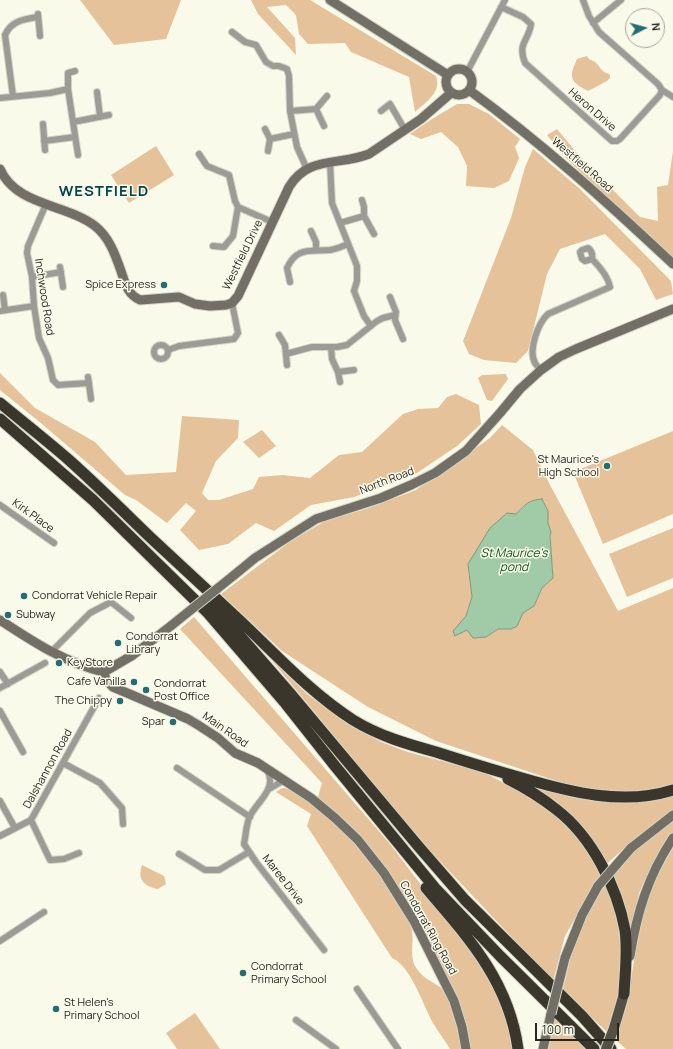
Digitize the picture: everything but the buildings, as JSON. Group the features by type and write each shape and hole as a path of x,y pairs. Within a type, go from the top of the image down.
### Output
{"highway":[{"path":"0,403 69,460 257,636 303,682 328,703 354,720 384,736 488,769 557,788 603,796 634,797 673,790"},
{"path":"0,419 93,500 207,612 286,704 435,888 500,956 594,1049"},
{"path":"152,538 249,644 465,900 617,1049"},
{"path":"488,769 528,790 558,811 582,834 606,873 616,899 625,931 626,966 624,994"},
{"path":"364,801 413,872 463,931 484,959 499,985 508,1007 516,1033 518,1049"},
{"path":"582,1016 612,1049"}],"main road":[{"path":"606,1049 624,994"}],"street":[{"path":"330,0 448,75"},
{"path":"467,72 505,0"},
{"path":"583,0 593,23 600,32 658,84 662,90 673,97"},
{"path":"593,23 621,0"},
{"name":"Heron Drive","path":"501,7 523,17 531,24 531,28 522,44 522,54 525,63 612,141 617,142 620,139 660,95 662,90"},
{"path":"13,96 3,46 8,27 21,20 38,16 40,36"},
{"path":"232,32 245,42 256,45 266,62 273,66 280,66 287,69 289,76 290,111 294,134 297,147 307,169"},
{"path":"460,69 467,72 472,84 469,90 459,95 450,92 446,85 448,75 454,70 460,69"},
{"path":"75,71 68,73 68,89 78,154"},
{"path":"0,98 50,93 68,89"},
{"name":"Westfield Road","path":"469,90 502,114 562,163 597,193 673,264"},
{"path":"97,92 100,117"},
{"name":"Westfield Drive","path":"0,169 2,175 22,193 90,222 101,230 108,240 128,290 135,298 140,300 179,298 195,304 210,306 226,305 232,303 238,296 272,222 293,181 298,175 307,169 320,164 362,157 369,154 421,119 450,92"},
{"path":"290,111 316,109 327,96"},
{"path":"381,111 390,104 405,130"},
{"path":"316,109 324,126"},
{"path":"73,122 109,115"},
{"path":"43,124 45,150"},
{"path":"265,130 270,139 268,151"},
{"path":"270,139 294,134"},
{"path":"44,141 75,137"},
{"path":"199,154 208,166 228,175 238,207 232,236 224,247 213,246"},
{"path":"330,162 332,203 357,266 357,281 354,291 364,316 371,326"},
{"path":"362,200 364,216 374,234"},
{"name":"Inchwood Road","path":"46,204 28,246 27,253 32,277 34,306 39,338 48,358 53,380 58,386 88,380 91,399"},
{"path":"238,207 272,222"},
{"path":"340,223 364,216"},
{"path":"311,231 316,242 316,250"},
{"path":"290,282 287,268 297,255 308,250 331,250 348,244"},
{"path":"542,370 535,362 533,355 535,339 543,319 548,314 610,287 608,280 601,269 592,259"},
{"path":"32,277 61,269 63,286"},
{"path":"3,295 3,310 34,306"},
{"path":"390,297 396,312 395,320 403,339"},
{"path":"168,350 179,346 234,339 238,333 232,303"},
{"name":"North Road","path":"104,672 133,655 255,558 316,519 381,498 435,473 466,451 520,390 559,357 673,309"},
{"path":"286,354 312,347 331,347 347,344 383,318 396,315"},
{"path":"279,335 285,345 288,365"},
{"path":"331,347 332,359 338,372 340,382"},
{"path":"338,372 354,370"},
{"name":"Kirk Place","path":"0,505 54,543"},
{"path":"51,652 90,613 111,602 131,618"},
{"path":"0,620 51,652 76,664 104,672"},
{"path":"0,688 45,662"},
{"path":"0,672 8,684"},
{"name":"Main Road","path":"104,672 106,680 113,687 188,719 218,738 235,754 265,768 311,798"},
{"name":"Dalshannon Road","path":"0,836 31,820 99,698"},
{"path":"0,711 23,752"},
{"path":"63,763 100,783 122,808 123,824"},
{"path":"177,768 250,817"},
{"path":"265,768 270,775 271,782 269,789"},
{"path":"269,789 281,782 287,782"},
{"name":"Maree Drive","path":"269,789 250,817 244,844 324,950"},
{"name":"Condorrat Ring Road","path":"311,798 358,840 384,873 417,928 454,1001 462,1027 466,1049"},
{"path":"0,800 15,828"},
{"path":"542,1049 565,958 582,915 598,886 631,848 673,815"},
{"path":"31,820 50,860 64,859 80,853"},
{"path":"624,994 633,936 643,896 664,852 673,838"},
{"path":"179,854 205,870 219,870 249,852"},
{"path":"0,941 44,912"},
{"path":"357,989 398,1049"},
{"path":"296,1020 336,1049"}],"shaded area":[{"path":"80,0 181,0 166,39 114,45"},
{"path":"251,0 310,0 436,76 437,87 435,92 415,112 409,77 351,52 345,43 308,44 299,34 296,15 286,5 267,7 295,38 296,55 258,14"},
{"path":"587,56 604,72 610,75 610,78 607,81 588,91 577,84 572,78 577,59"},
{"path":"457,104 469,104 489,114 520,139 515,147 519,158 509,181 494,188 466,186 467,166 458,147 441,132 421,139 410,134"},
{"path":"557,129 581,158 640,217 658,221 657,187 668,185 673,151 673,260 566,158 547,135"},
{"path":"156,146 174,175 129,203 111,175"},
{"path":"533,149 580,189 671,281 673,294 656,300 640,269 605,234 560,249 547,274 528,351 516,363 484,360 469,354 463,341 511,218 525,167"},
{"path":"0,373 35,408 95,442 126,475 176,472 182,416 239,420 238,438 216,461 202,493 208,500 219,500 253,489 259,477 282,475 310,478 339,455 362,452 403,414 418,409 438,408 447,397 456,394 479,405 481,424 457,446 414,475 354,497 311,505 274,531 256,523 228,544 199,550 180,530 196,511 186,503 167,523 136,500 125,495 0,390"},
{"path":"506,374 508,379 492,401 487,400 478,378 482,375"},
{"path":"502,425 533,450 549,483 618,611 673,588 673,787 620,794 572,786 436,741 368,707 282,651 221,594 291,541 327,520 366,509 416,490 490,438","holes":["525,504 548,511 548,523 551,532 553,578 542,588 534,606 523,613 516,626 511,629 498,629 486,637 467,630 453,631 466,616 472,597 468,564"]},
{"path":"262,430 276,446 259,458 243,442"},
{"path":"673,431 673,514 603,544 573,472"},
{"path":"673,528 673,578 627,597 609,554"},
{"path":"194,617 390,844 428,894 475,950 502,999 515,1049 470,1049 459,1005 444,969 381,862 349,824 318,797 322,783 180,629"},
{"path":"269,657 307,694 343,721 381,742 408,752 483,772 525,794 568,825 592,858 600,875 565,936 553,981 419,839"},
{"path":"538,787 561,794 673,794 673,812 625,847 607,864 580,824 556,801 533,788"},
{"path":"282,788 288,789 304,798 332,820 357,845 379,873 411,927 412,957 417,970 423,976 440,987 448,998 458,1026 463,1049 450,1049 433,1023 411,977 399,962 392,958 307,826 311,814 276,792"},
{"path":"673,820 673,834 650,869 639,893 629,938 612,876 629,855"},
{"path":"673,848 673,1049 626,1049 616,1040 627,1004 640,924 649,890"},
{"path":"142,865 164,876 166,884 158,889 145,884 140,875"},
{"path":"606,884 616,911 622,941 621,993 608,1033 563,990 573,947 588,911"},
{"path":"195,1013 220,1049 177,1049 166,1033"},
{"path":"555,1014 589,1049 549,1049"}],"water":[{"name":"St Maurice's pond","path":"542,499 548,511 548,523 551,532 553,578 542,588 534,606 523,613 517,626 511,629 498,629 486,637 473,638 467,630 455,636 453,631 466,616 472,597 468,564 490,528 507,513 516,514 528,503 534,500"}],"place":[{"name":"Spice Express","path":"164,285"},
{"name":"St Maurice's High School","path":"607,466"},
{"name":"Condorrat Vehicle Repair","path":"24,596"},
{"name":"Subway","path":"8,615"},
{"name":"Condorrat Library","path":"118,643"},
{"name":"KeyStore","path":"59,663"},
{"name":"Cafe Vanilla","path":"134,682"},
{"name":"Condorrat Post Office","path":"146,690"},
{"name":"The Chippy","path":"120,701"},
{"name":"Spar","path":"173,722"},
{"name":"Condorrat Primary School","path":"243,973"},
{"name":"St Helen's Primary School","path":"56,1009"}],"district":[{"name":"WESTFIELD","path":"104,192"}]}
